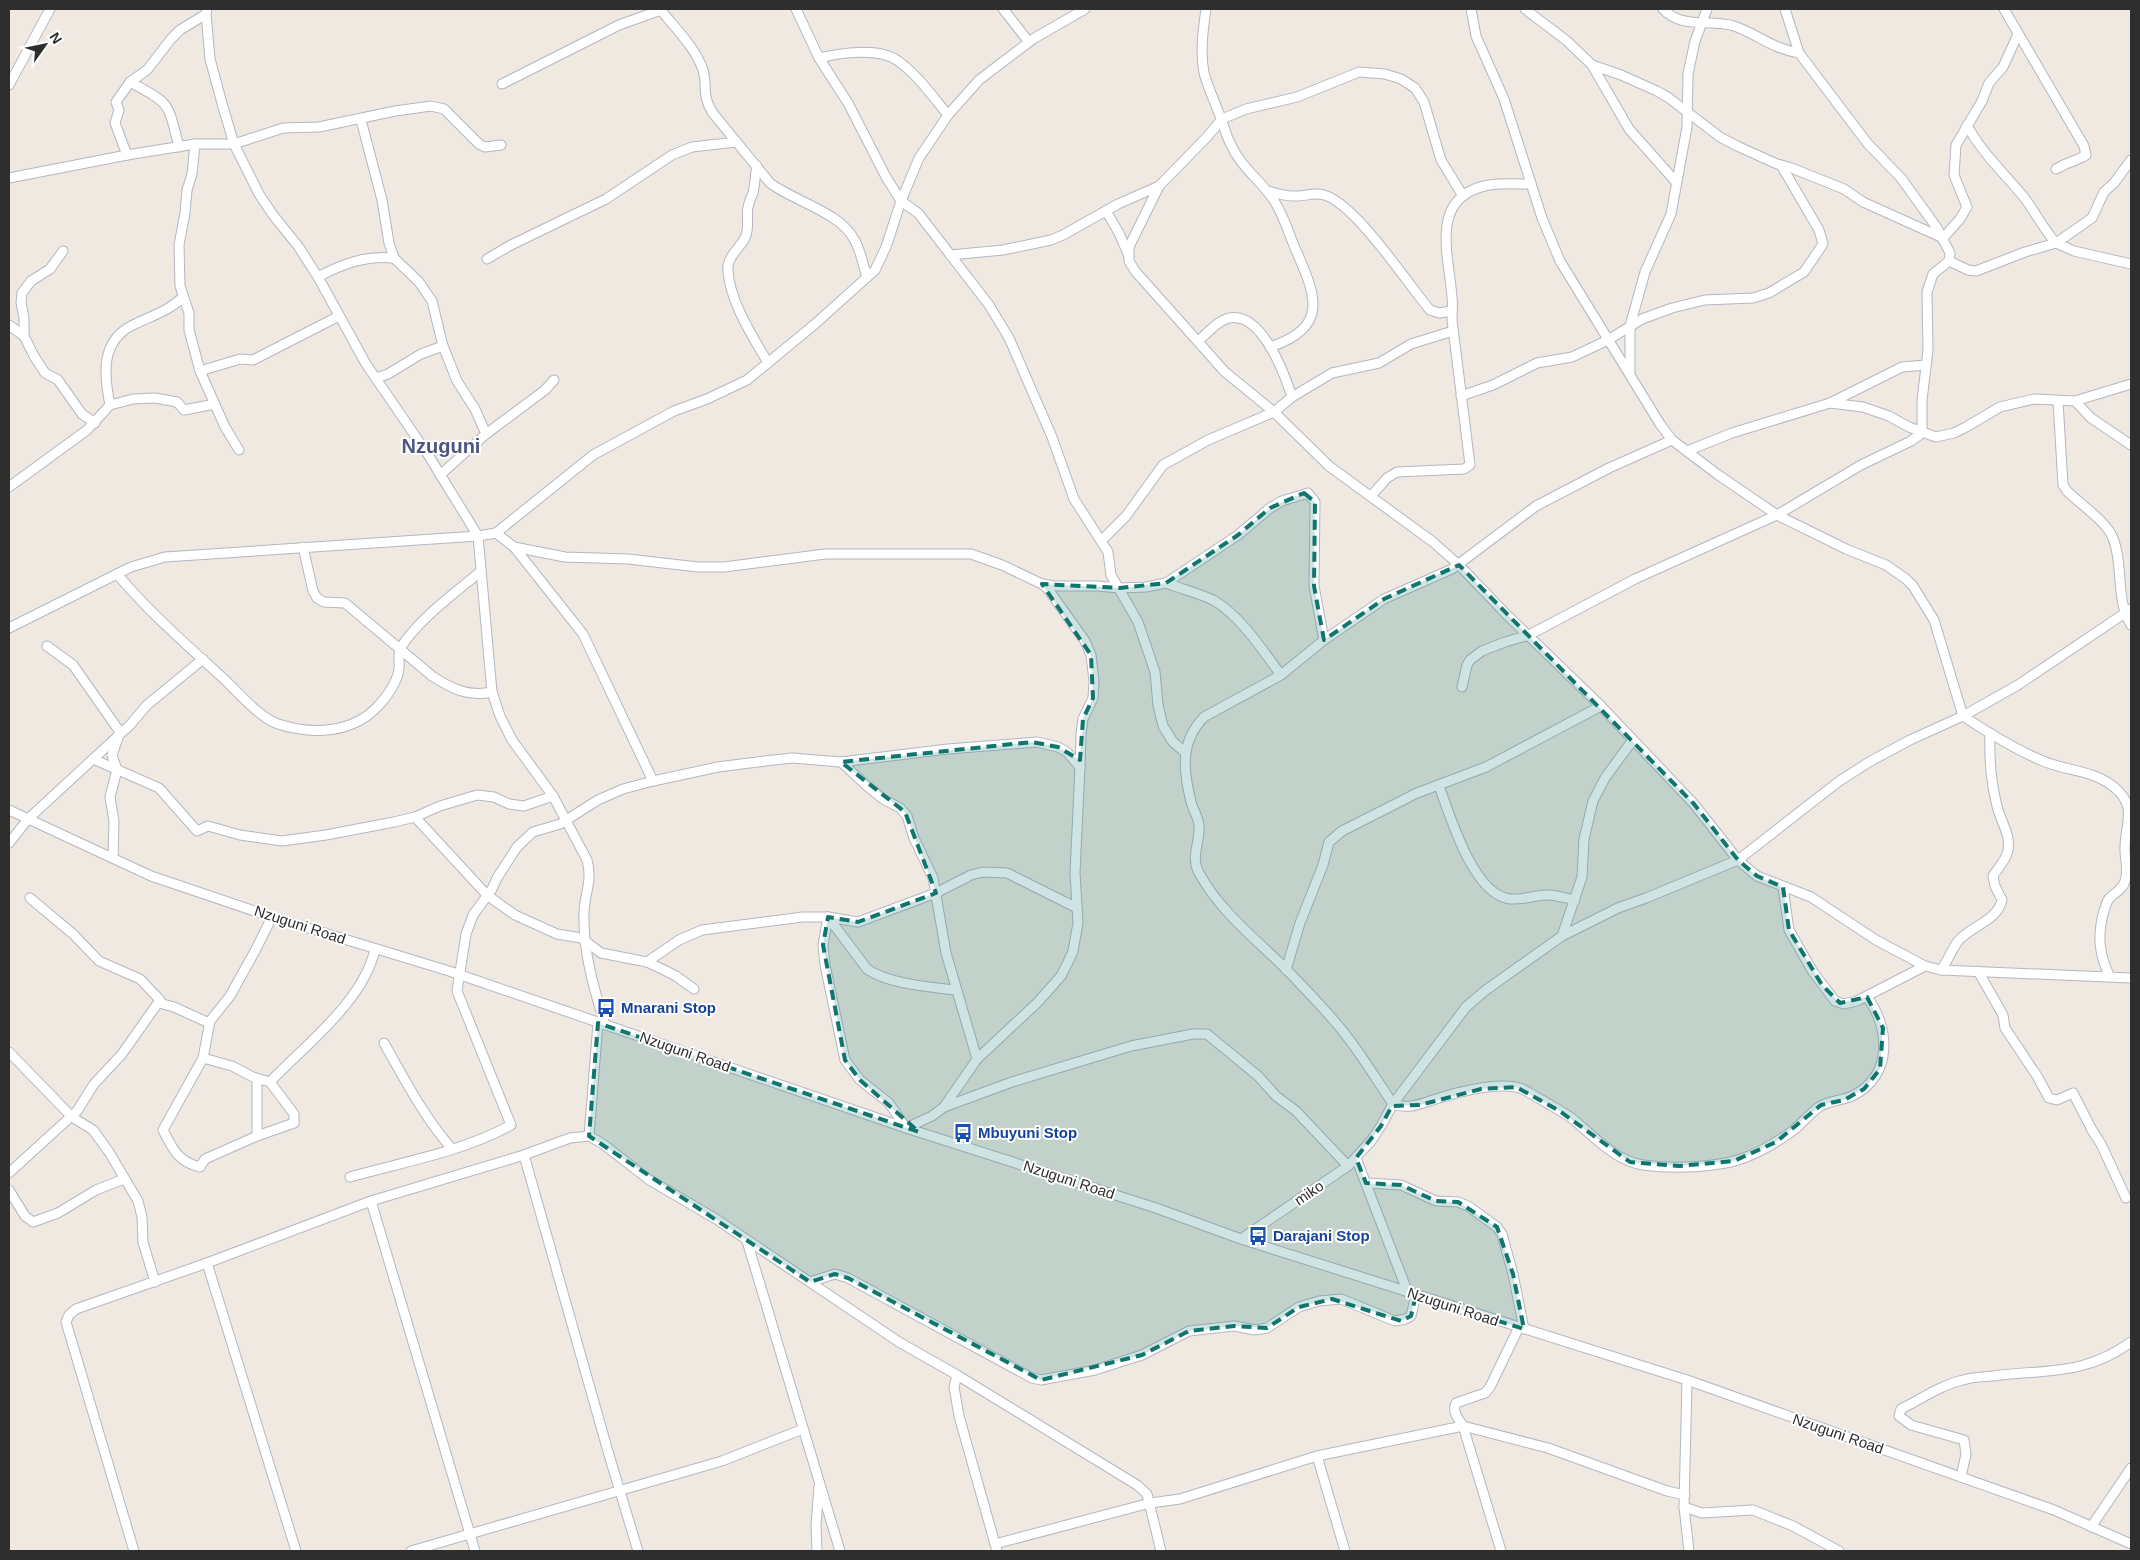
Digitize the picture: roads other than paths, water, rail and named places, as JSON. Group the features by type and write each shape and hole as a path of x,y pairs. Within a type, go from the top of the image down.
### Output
{"street":[{"path":"9,85 50,9"},
{"path":"502,84 619,25 660,9 693,51 704,73 706,100 736,142 770,183 779,190 836,220 847,228 855,240 867,277"},
{"path":"796,9 819,58 848,103 886,177 901,201 918,213 989,305 1009,338 1052,437 1074,499 1109,555 1111,575 1138,622 1155,672 1158,705 1163,726 1168,735 1186,753"},
{"path":"1003,9 1029,42"},
{"path":"9,628 131,567 165,557 478,536 496,533 594,455 674,411 707,400 747,380 875,270 886,247 901,201 920,158 948,115 980,80 1029,42 1085,9"},
{"path":"1206,9 1202,37 1203,64 1207,82 1237,156 1274,201 1303,268 1314,304 1309,320 1302,330 1288,342 1270,347"},
{"path":"1471,9 1476,36 1504,98 1542,218 1560,261 1672,440 1777,515 1846,549 1886,565 1906,579 1913,586 1934,620 1963,716 1990,733 2043,761 2098,778 2113,786 2121,794 2127,804 2130,820 2126,843 2126,878 2124,885 2108,901 2099,932 2104,965 2110,977"},
{"path":"1525,9 1567,41 1592,65 1629,129 1676,182"},
{"path":"1663,9 1674,18 1733,26 1783,50 1799,53"},
{"path":"1630,373 1630,326 1645,272 1671,214 1686,127 1688,74 1701,23 1707,9"},
{"path":"1786,9 1799,53 1868,144 1901,178 1943,238 1950,253 1949,261 1933,274 1927,292 1926,365 1922,400 1922,433"},
{"path":"2004,9 2053,95 2082,140 2086,152 2083,157 2069,161 2056,169"},
{"path":"127,155 115,123 119,110 116,102 130,82 147,70 171,39 206,11"},
{"path":"206,11 210,59 234,144 259,194 273,215 289,233 318,277 376,378 478,536 492,692 500,716 512,740 553,796 587,860 590,872 584,914 586,941 590,973 602,1024 589,1136"},
{"path":"1943,238 1966,209 1954,175 1956,145 1982,101 1989,83 2001,70 2018,34"},
{"path":"819,58 838,54 865,53 897,60 918,80 948,115"},
{"path":"1592,65 1657,91 1720,137 1781,165 1844,189 1863,202 1943,238"},
{"path":"1128,254 1159,186 1222,119 1246,109 1297,97 1359,72 1386,74 1411,84 1420,94 1444,168 1463,196"},
{"path":"130,82 156,95 168,105 179,147"},
{"path":"9,178 195,144 234,144 283,128 319,127 431,106 444,109 478,144 485,147 502,145"},
{"path":"361,120 382,200 389,243 394,258 419,282 432,301 443,346 457,381 475,409 486,434"},
{"path":"1967,126 1985,154 2022,195 2056,243 2074,251 2131,264"},
{"path":"487,259 606,199 672,155 692,147 736,142"},
{"path":"195,144 192,174 187,190 185,213 178,245 179,273 183,297 189,313 189,330 200,371 225,427 239,450"},
{"path":"1949,261 1968,270 1976,271 2025,252 2056,243 2092,218 2104,192 2114,183 2131,160"},
{"path":"1461,396 1493,385 1537,363 1572,357 1608,340 1630,326 1672,308 1695,301 1732,300 1761,296 1785,285 1804,272 1823,244 1819,230 1781,165"},
{"path":"756,166 753,190 748,207 747,232 734,253 727,270 731,288 745,324 768,363"},
{"path":"1371,496 1387,478 1397,472 1468,467 1470,463 1453,331 1453,299 1446,225 1450,210 1463,196 1489,185 1532,184"},
{"path":"950,255 1003,250 1051,240 1159,186"},
{"path":"1267,191 1297,196 1324,194 1337,200 1360,222 1430,310 1439,313 1452,311"},
{"path":"1106,211 1119,234 1129,261 1140,278 1225,372 1274,412 1329,466 1434,542 1459,564 1601,706 1632,741 1694,804 1738,860 1757,876 1811,897 1876,940 1925,966 1941,970 2131,978"},
{"path":"24,336 22,293 31,281 50,269 63,251"},
{"path":"318,277 334,268 367,257 394,258"},
{"path":"110,406 105,365 106,355 112,344 125,329 167,309 183,297"},
{"path":"200,371 240,359 253,360 339,316"},
{"path":"1198,341 1224,320 1238,318 1253,324 1270,347 1284,374 1292,397"},
{"path":"9,325 24,336 45,373 58,380 82,414 95,423"},
{"path":"1101,541 1126,516 1163,466 1208,440 1274,412 1292,397 1332,373 1379,363 1411,344 1453,331"},
{"path":"376,378 388,374 421,354 443,346"},
{"path":"1687,451 1732,433 1830,403 1902,367 1926,365"},
{"path":"440,476 486,434 545,390 554,380"},
{"path":"1830,403 1863,407 1889,416 1922,433 1936,437 1954,433 2000,407 2034,399 2075,401 2131,384"},
{"path":"9,487 95,423 110,406 133,399 155,398 177,402 184,410 216,404"},
{"path":"2058,401 2063,485 2066,491 2104,525 2113,537 2131,626"},
{"path":"2075,401 2091,418 2131,444"},
{"path":"1462,687 1465,671 1470,660 1494,646 1529,635 1634,579 1777,515 1861,465 1912,440 1922,433"},
{"path":"1672,440 1609,468 1544,502 1459,564 1428,581 1384,599 1324,640 1281,675 1204,717 1195,727 1184,764 1189,792 1199,824 1194,858 1196,866 1208,887 1226,910 1341,1029 1392,1104 1404,1107 1420,1105 1481,1089 1516,1087 1558,1110 1616,1155 1630,1162 1642,1165 1679,1166 1734,1161 1747,1157 1776,1142 1803,1123 1818,1107 1856,1094 1873,1079 1880,1069 1884,1054 1883,1028 1874,1007 1867,997"},
{"path":"514,547 565,557 628,559 698,567 724,567 825,554 971,554 1002,565 1042,584 1120,588 1146,587 1166,583 1238,535 1270,508 1299,494 1308,493 1315,502 1314,586 1324,640"},
{"path":"496,533 514,547 583,634 653,781"},
{"path":"303,547 313,591 317,598 324,602 345,604 432,676 459,692 478,695 492,692"},
{"path":"117,574 139,600 269,720 288,728 306,731 343,728 360,721 380,704 394,685 397,676 399,649 417,628 481,571"},
{"path":"1166,583 1213,600 1222,606 1255,640 1281,675"},
{"path":"944,1107 977,1059 1038,1002 1061,976 1073,951 1078,923 1075,873 1081,734 1083,720 1094,688 1090,651 1062,608 1042,584"},
{"name":"miko","path":"1241,1239 1348,1166 1356,1158 1382,1126 1392,1104 1466,1007 1480,994 1562,936 1618,908 1738,860 1838,782 1910,740 1963,716 2018,685 2128,611"},
{"path":"47,646 72,665 120,732"},
{"path":"9,842 28,819 120,732 130,725 147,705 203,659"},
{"path":"1286,970 1300,922 1323,865 1329,842 1342,831 1418,793 1486,768 1601,706"},
{"path":"113,858 114,821 110,797 117,770 112,755 120,732"},
{"path":"1941,970 1961,938 1994,915 2000,907 2002,900 1995,886 1993,876 2008,852 2009,846 2008,835 2000,818 1992,782 1990,733"},
{"path":"1562,936 1582,877 1584,839 1593,800 1605,778 1632,741"},
{"path":"350,1177 452,1149 495,1134 511,1125 457,991 468,926 503,867 525,838 533,832 566,821 598,800 653,781 718,767 765,761 792,758 841,762 948,748 1037,742 1058,747 1067,752 1080,767"},
{"path":"93,759 159,788 198,831 208,826 240,835 282,841 354,831 415,817 440,806 477,795 494,797 509,804 524,806 553,796"},
{"path":"841,762 873,790 905,812 914,838 930,870 955,990 977,1059"},
{"path":"1438,786 1469,863 1501,897 1516,899 1546,895 1575,900"},
{"name":"Nzuguni Road","path":"9,810 151,876 272,917 460,975 906,1128 1156,1208 1241,1239 1686,1380 2054,1510 2131,1544"},
{"path":"415,817 487,895 515,915 557,934 586,941 601,953 647,962 676,976 694,989"},
{"path":"647,962 679,940 702,930 803,916 828,917 858,922 936,893 975,874 999,871 1011,875 1031,887 1077,908"},
{"path":"1783,887 1788,930 1803,958 1831,997 1840,1003 1849,1004 1867,997 1925,966"},
{"path":"30,898 73,934 99,961 140,979 160,1000 159,1003"},
{"path":"203,1058 232,1066 270,1082 294,1114 294,1123 257,1136 205,1159 200,1167 188,1164 172,1150 163,1130 203,1058 209,1023 230,996 272,917"},
{"path":"828,917 867,969 874,974 914,984 955,990"},
{"path":"828,917 823,945 825,965 845,1060 860,1080 889,1103 906,1128 932,1116 944,1107 1012,1082 1130,1046 1193,1034 1207,1034 1258,1076 1276,1096 1296,1111 1348,1166"},
{"path":"270,1082 321,1031 353,995 372,964 375,949"},
{"path":"1978,971 2003,1015 2005,1028 2037,1076 2049,1098 2057,1100 2073,1092 2101,1144 2126,1198"},
{"path":"159,1003 174,1007 209,1023"},
{"path":"9,1173 72,1117 94,1084 122,1054 147,1016 159,1003"},
{"path":"384,1043 414,1096 438,1133 452,1149"},
{"path":"9,1052 72,1117 94,1130 109,1152 138,1201 142,1217 143,1242 155,1282"},
{"path":"257,1078 257,1136"},
{"path":"134,1551 66,1322 69,1314 76,1309 207,1263 371,1201 524,1155 570,1138 589,1136 603,1144 648,1179 716,1219 899,1342 957,1375 1137,1485 1147,1494 1161,1551"},
{"path":"524,1155 638,1551"},
{"path":"810,1282 835,1274 848,1278 1032,1378 1040,1380 1095,1370 1142,1355 1189,1331 1226,1326 1255,1330 1267,1328 1299,1307 1320,1301 1341,1299 1395,1321 1400,1321 1411,1316 1412,1294 1356,1158"},
{"path":"9,1190 25,1216 33,1222 58,1213 96,1190 124,1179"},
{"path":"1366,1183 1401,1185 1436,1201 1458,1202 1468,1206 1497,1227 1502,1234 1514,1274 1522,1328 1485,1393 1456,1403 1454,1408 1455,1414 1463,1426 1501,1551"},
{"path":"371,1201 475,1551"},
{"path":"747,1241 840,1551"},
{"path":"207,1263 296,1551"},
{"path":"1960,1477 1966,1454 1964,1440 1911,1425 1899,1416 1901,1409 1938,1389 1963,1379 2005,1374 2064,1371 2099,1361 2131,1342"},
{"path":"957,1375 954,1387 959,1416 996,1548 1150,1504 1180,1499 1317,1456 1463,1426 1548,1448 1667,1491 1685,1495"},
{"path":"1686,1380 1684,1507 1688,1551"},
{"path":"411,1551 722,1461 803,1430"},
{"path":"1317,1456 1345,1551"},
{"path":"2091,1527 2131,1468"},
{"path":"817,1551 816,1526 819,1483"},
{"path":"1684,1507 1702,1513 1753,1510 1792,1526 1839,1551"}],"place":[{"name":"Mnarani Stop","path":"606,1008"},
{"name":"Mbuyuni Stop","path":"963,1133"},
{"name":"Darajani Stop","path":"1258,1236"}],"district":[{"name":"Nzuguni","path":"441,446"}]}
